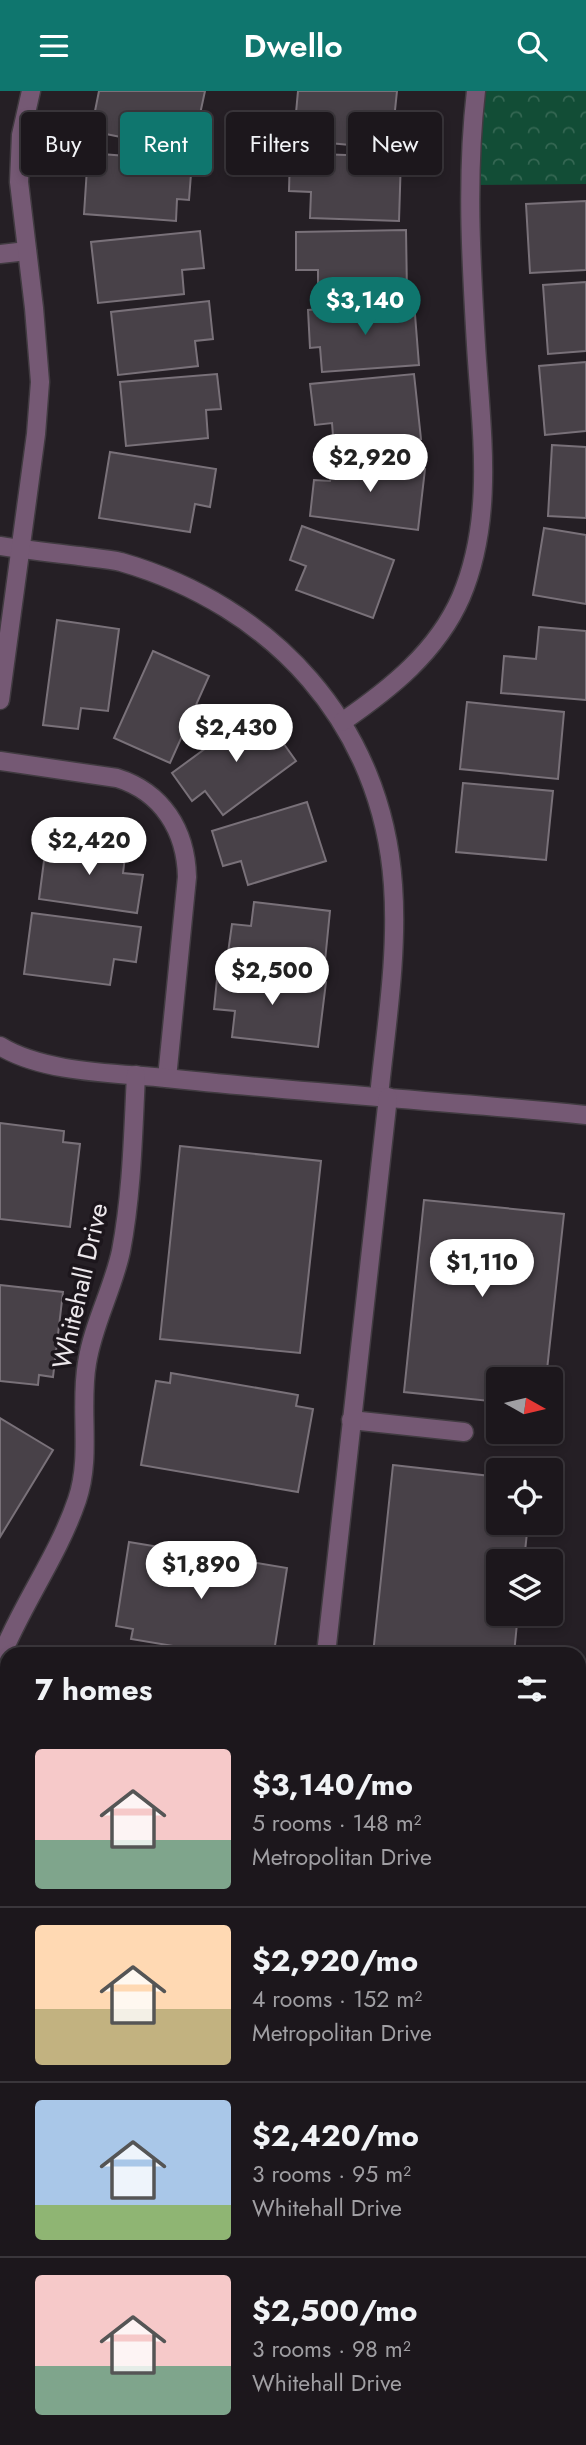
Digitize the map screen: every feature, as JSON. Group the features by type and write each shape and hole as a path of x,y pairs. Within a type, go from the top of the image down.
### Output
{"street":[{"path":"0,700 36,434 40,382 36,320 19,182 22,135 31,91"},
{"path":"342,722 404,676 435,641 460,598 478,546 483,467 471,253 470,185 476,91"},
{"path":"0,254 27,251"},
{"path":"0,546 117,561 164,576 214,601 272,641 294,660 342,722 364,762 386,829 392,871 394,923 384,1097 327,1647"},
{"path":"0,761 132,782 157,799 177,827 185,853 187,877 167,1078"},
{"path":"0,1046 17,1055 52,1065 136,1075 586,1115"},
{"name":"Whitehall Drive","path":"6,1647 70,1519 81,1487 85,1464 84,1381 87,1360 120,1253 127,1208 136,1075"},
{"path":"351,1420 464,1432"}],"green space":[{"path":"476,91 586,91 586,184 470,185"}],"building":[{"path":"99,91 205,91 200,112 120,112 120,137 106,134 106,112 95,112"},
{"path":"298,91 397,91 395,112 348,112 348,145 334,143 334,112 296,112"},
{"path":"106,154 120,155 120,175 191,175 189,200 177,199 176,221 84,214 87,175 106,175"},
{"path":"334,155 348,155 348,175 400,175 399,221 310,218 311,192 289,191 289,175 334,175"},
{"path":"586,201 586,270 530,273 526,204"},
{"path":"406,230 407,294 318,296 318,270 296,270 296,232"},
{"path":"200,231 204,268 182,270 184,294 98,303 91,242"},
{"path":"586,282 586,351 548,354 543,285"},
{"path":"209,301 213,339 195,341 198,366 118,375 111,312"},
{"path":"414,302 419,365 322,372 320,347 310,348 308,310"},
{"path":"586,362 586,431 545,435 539,366"},
{"path":"217,374 221,409 206,410 208,438 126,446 120,382"},
{"path":"414,374 421,439 334,448 332,423 315,425 310,384"},
{"path":"552,445 586,447 586,518 548,516"},
{"path":"110,452 216,469 210,507 195,504 190,532 99,518"},
{"path":"333,457 425,469 418,530 310,516 314,480 330,481"},
{"path":"302,526 394,560 373,618 296,590 306,566 290,560"},
{"path":"544,528 586,535 586,604 533,595"},
{"path":"57,620 119,629 108,711 81,708 78,729 43,725"},
{"path":"539,627 586,631 586,700 501,693 504,656 536,659"},
{"path":"153,651 209,676 170,763 114,738"},
{"path":"467,702 564,712 558,779 460,769"},
{"path":"259,709 296,761 223,815 205,791 192,801 172,773"},
{"path":"463,783 553,791 546,860 456,852"},
{"path":"307,802 326,861 248,885 241,861 223,866 212,831"},
{"path":"47,838 126,849 123,873 143,875 137,913 39,899"},
{"path":"254,902 330,911 324,971 227,960 232,924 251,926"},
{"path":"32,913 141,927 136,962 114,959 110,985 24,974"},
{"path":"218,969 326,982 318,1047 232,1037 235,1011 214,1009"},
{"path":"0,1123 64,1131 63,1142 80,1144 70,1227 0,1219"},
{"path":"180,1146 321,1161 300,1353 160,1339"},
{"path":"424,1200 564,1214 547,1367 486,1367 486,1401 404,1392"},
{"path":"0,1285 63,1292 53,1377 39,1375 38,1385 0,1381"},
{"path":"171,1373 298,1395 296,1406 313,1409 298,1492 141,1465 156,1381 170,1383"},
{"path":"0,1418 53,1450 0,1537"},
{"path":"393,1465 486,1476 486,1535 527,1535 525,1549 486,1549 486,1626 517,1626 515,1647 374,1647"},
{"path":"129,1542 287,1568 275,1647 179,1647 131,1639 133,1629 116,1626"}]}
